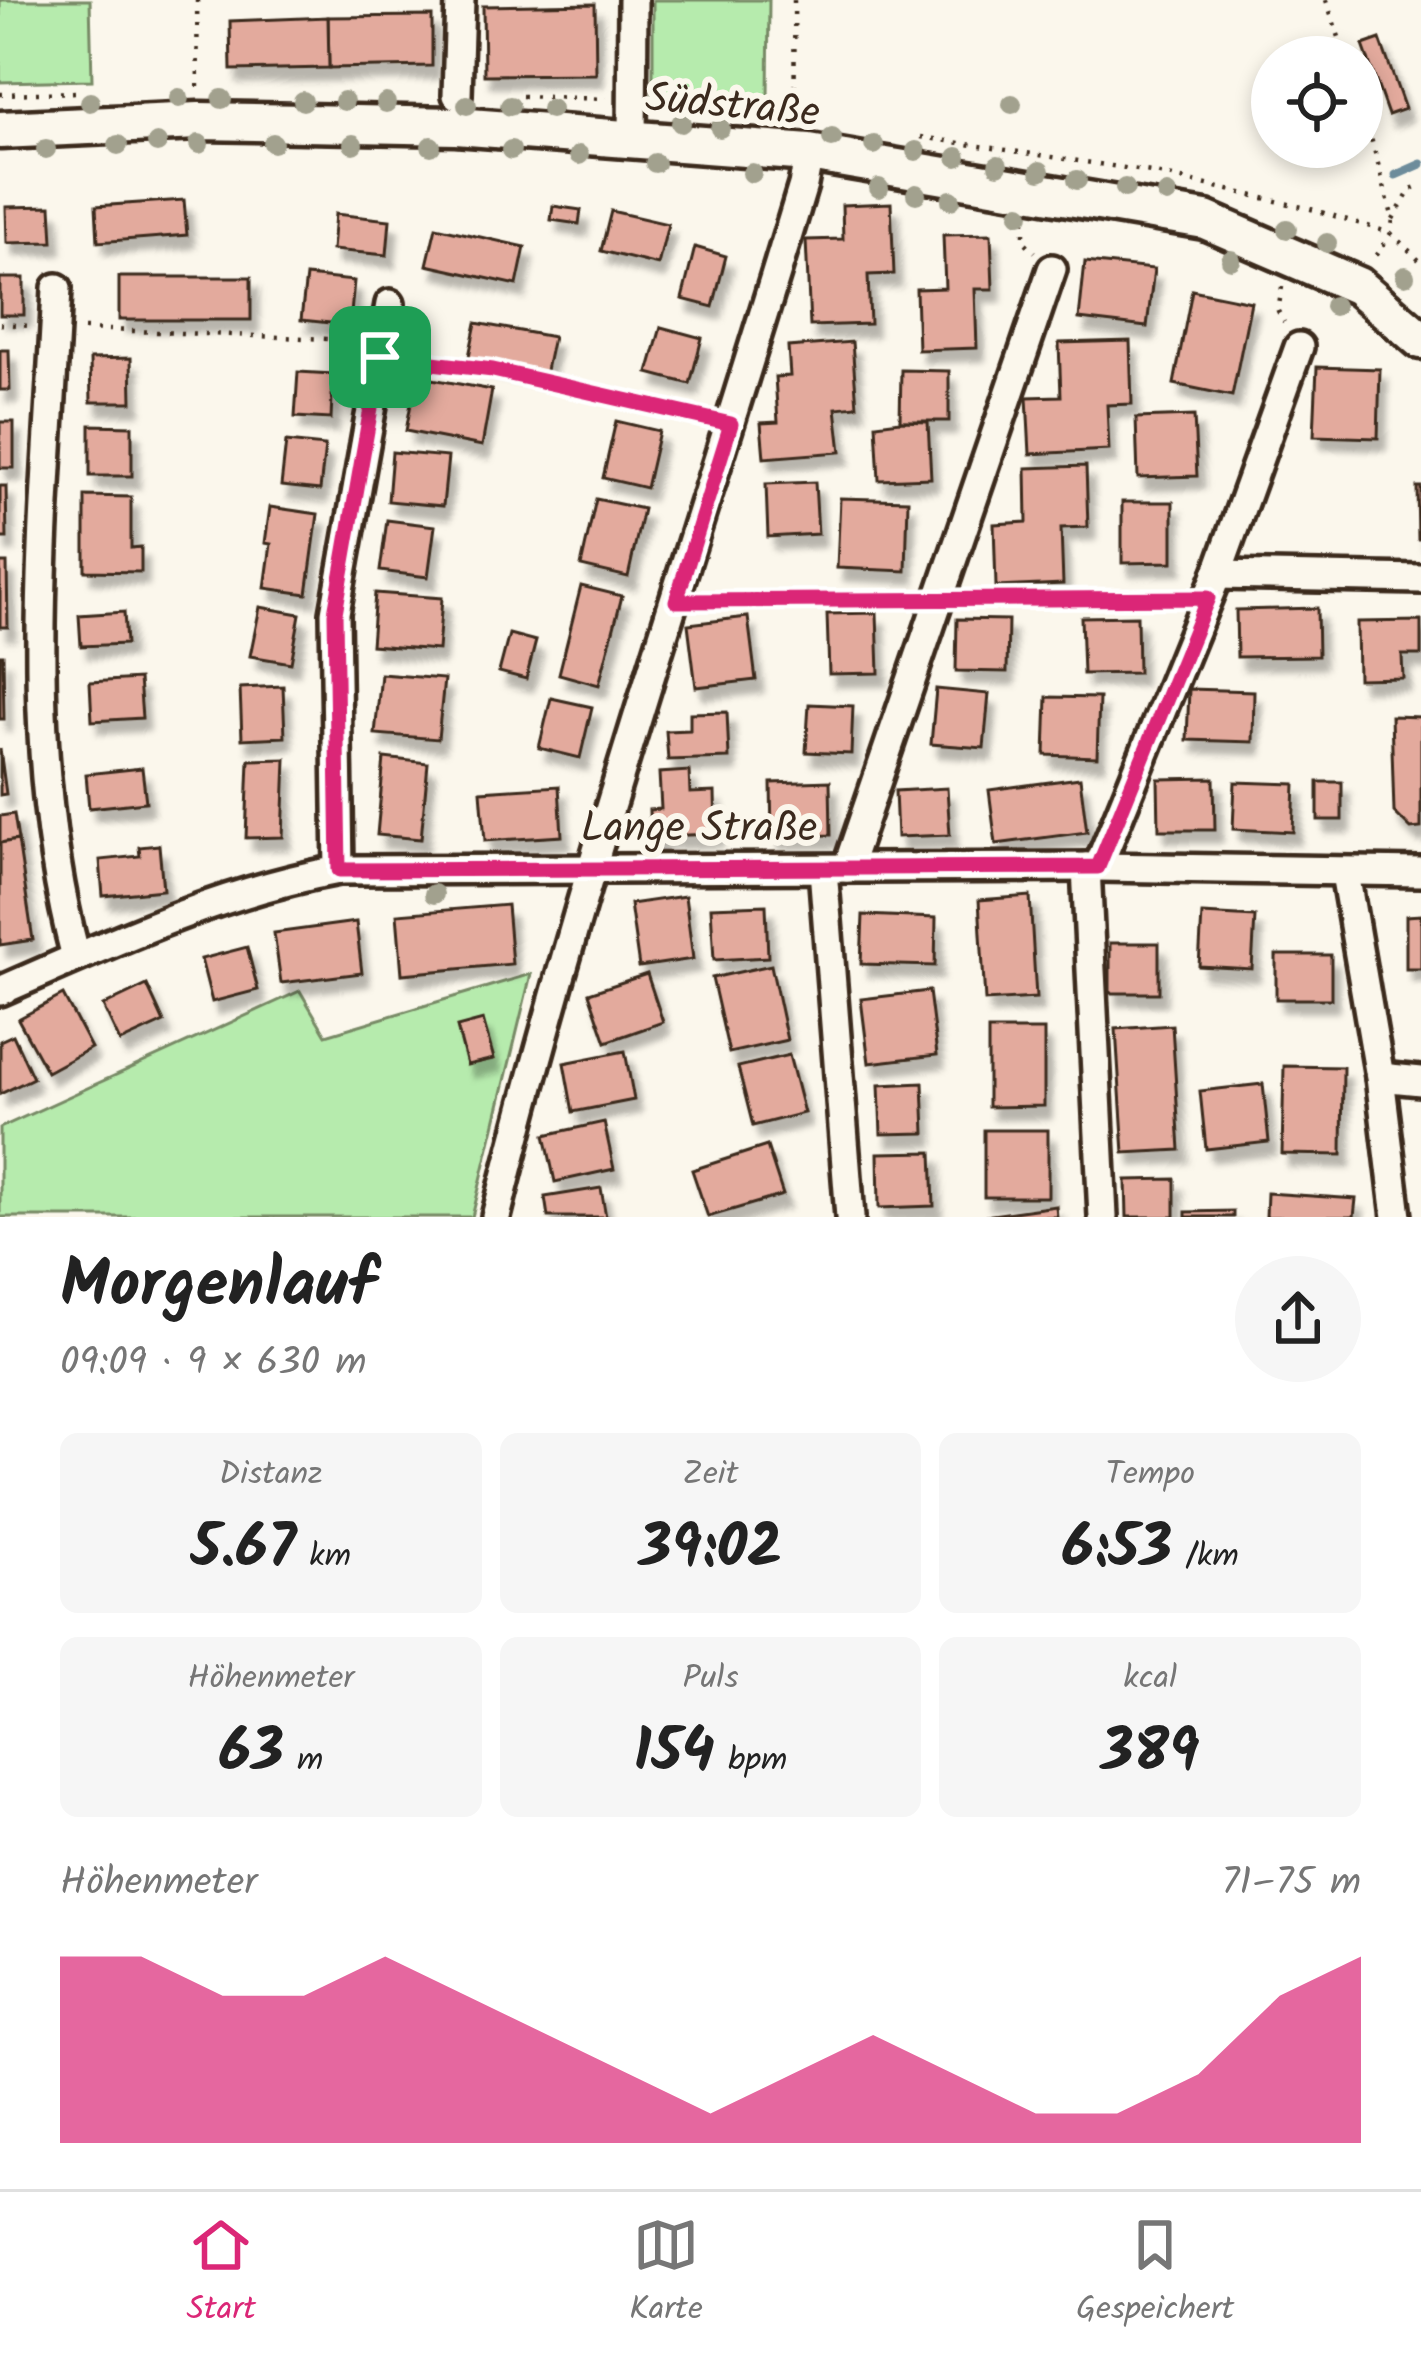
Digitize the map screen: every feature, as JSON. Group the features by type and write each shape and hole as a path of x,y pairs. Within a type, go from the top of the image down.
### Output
{"street":[{"path":"457,94 460,0"},
{"path":"632,140 633,0"},
{"name":"Südstraße","path":"0,130 199,121 456,126 809,153 1205,220 1358,286 1421,340"},
{"path":"496,1217 592,868 731,424 809,153"},
{"path":"850,1217 836,868 938,602 1052,269"},
{"path":"57,288 39,653 44,789 62,903 76,957"},
{"path":"339,870 335,613 390,304"},
{"path":"1103,1217 1092,867 1212,587 1299,347"},
{"path":"1212,587 1421,579"},
{"name":"Lange Straße","path":"0,991 76,957 278,881 339,870 1092,867 1421,872"},
{"path":"1346,873 1380,1077 1397,1217"},
{"path":"1380,1077 1421,1082"}],"path":[{"path":"197,0 198,88"},
{"path":"794,0 795,118"},
{"path":"1325,0 1338,36"},
{"path":"1379,168 1393,219"},
{"path":"1421,185 1411,189 1393,219 1391,233 1421,262"},
{"path":"1282,287 1278,311 1299,347"},
{"path":"56,328 382,349 731,424"},
{"path":"676,601 938,602 1212,587"}],"green space":[{"path":"0,0 90,0 92,80 0,82"},
{"path":"653,0 769,0 768,98 653,93"},
{"path":"531,974 472,1217 0,1217 0,1128 300,991 326,1035"}],"building":[{"path":"595,4 596,74 484,75 483,6"},
{"path":"432,16 432,66 329,68 328,17"},
{"path":"328,17 329,68 231,70 230,21"},
{"path":"1383,47 1405,109 1388,115 1383,101"},
{"path":"184,200 187,235 98,242 96,206"},
{"path":"891,203 894,274 868,275 870,324 810,326 806,240 843,239 842,205"},
{"path":"51,206 53,242 7,243 6,207"},
{"path":"553,206 581,210 579,224 551,220"},
{"path":"611,211 668,224 658,265 601,251"},
{"path":"335,214 390,220 387,255 332,250"},
{"path":"436,227 525,247 517,285 427,265"},
{"path":"991,234 993,289 975,289 977,348 918,350 916,289 945,288 943,235"},
{"path":"695,247 726,256 713,307 682,299"},
{"path":"1085,262 1154,269 1147,327 1079,319"},
{"path":"306,276 354,281 350,325 301,320"},
{"path":"119,277 251,277 251,320 119,320"},
{"path":"0,278 24,278 24,315 0,315"},
{"path":"1192,290 1251,302 1232,396 1174,384"},
{"path":"476,323 553,337 545,375 468,361"},
{"path":"661,327 702,338 690,384 648,373"},
{"path":"1130,341 1132,404 1107,405 1109,450 1030,454 1027,397 1061,396 1059,343"},
{"path":"852,342 857,406 836,408 841,452 764,458 761,423 778,422 775,377 790,376 788,347"},
{"path":"0,350 9,350 10,390 0,390"},
{"path":"131,358 132,402 91,402 90,359"},
{"path":"1317,367 1380,369 1378,438 1314,436"},
{"path":"901,370 949,371 949,421 900,421"},
{"path":"298,372 333,374 331,419 295,417"},
{"path":"416,376 492,390 482,446 406,431"},
{"path":"1194,416 1197,476 1138,478 1136,418"},
{"path":"616,421 659,431 646,488 603,478"},
{"path":"0,422 14,422 14,468 0,468"},
{"path":"928,422 931,478 879,480 876,424"},
{"path":"90,425 132,426 132,476 90,476"},
{"path":"286,442 325,446 320,490 281,486"},
{"path":"392,452 448,457 443,506 388,501"},
{"path":"1086,466 1088,527 1061,528 1063,584 996,587 994,524 1027,522 1026,468"},
{"path":"815,482 818,534 768,537 766,484"},
{"path":"0,486 6,486 7,538 0,538"},
{"path":"1417,487 1421,487 1421,539 1418,539"},
{"path":"85,496 131,497 131,548 141,547 141,572 85,571"},
{"path":"840,498 908,500 906,571 837,568"},
{"path":"596,499 643,509 628,577 581,566"},
{"path":"1122,502 1173,502 1173,562 1122,563"},
{"path":"270,507 318,514 307,594 265,588"},
{"path":"387,520 435,526 428,577 380,571"},
{"path":"0,563 7,563 8,627 0,627"},
{"path":"581,586 622,596 599,685 559,674"},
{"path":"375,593 442,598 438,650 371,645"},
{"path":"260,607 300,614 291,663 250,656"},
{"path":"1317,608 1318,656 1237,657 1236,610"},
{"path":"124,612 126,644 81,646 79,615"},
{"path":"877,613 879,673 829,674 827,614"},
{"path":"1137,616 1138,673 1083,674 1081,617"},
{"path":"748,617 756,680 696,687 688,624"},
{"path":"957,619 1008,620 1007,672 956,671"},
{"path":"1421,621 1421,655 1402,655 1403,678 1358,679 1357,622"},
{"path":"509,634 536,641 526,679 499,672"},
{"path":"3,655 4,719 0,719"},
{"path":"381,674 444,679 438,739 375,734"},
{"path":"139,679 142,718 92,721 90,682"},
{"path":"283,686 285,737 242,739 240,688"},
{"path":"936,689 989,694 984,748 931,744"},
{"path":"1189,689 1254,691 1253,742 1187,740"},
{"path":"1047,697 1099,698 1097,757 1045,755"},
{"path":"551,698 592,707 580,758 539,748"},
{"path":"809,704 853,706 851,754 806,752"},
{"path":"727,712 729,758 668,760 666,731 690,730 690,713"},
{"path":"1391,716 1421,717 1421,828 1411,829 1394,812"},
{"path":"0,749 6,794 0,795"},
{"path":"384,758 428,763 421,839 377,835"},
{"path":"286,759 283,837 246,838 249,760"},
{"path":"142,768 146,802 89,808 86,774"},
{"path":"689,771 690,793 715,792 716,834 660,836 660,845 650,845 649,810 661,809 659,773"},
{"path":"1080,778 1087,832 996,844 989,790"},
{"path":"1214,778 1215,830 1159,830 1158,779"},
{"path":"830,781 831,835 772,836 771,783"},
{"path":"1235,782 1295,784 1293,832 1233,829"},
{"path":"1318,782 1342,782 1342,820 1318,820"},
{"path":"559,786 562,836 485,841 481,791"},
{"path":"947,788 950,835 897,837 895,791"},
{"path":"14,814 18,840 0,843 0,816"},
{"path":"18,840 33,940 0,945 0,843"},
{"path":"159,845 163,890 103,896 100,860 140,856 139,847"},
{"path":"685,896 693,959 639,967 630,904"},
{"path":"1030,896 1036,998 985,1001 979,900"},
{"path":"507,905 512,964 402,974 397,914"},
{"path":"766,905 768,957 714,960 711,907"},
{"path":"1202,914 1255,917 1252,969 1199,966"},
{"path":"863,915 936,918 935,966 861,964"},
{"path":"1421,915 1421,969 1406,969 1406,916"},
{"path":"356,922 362,973 281,983 274,933"},
{"path":"1110,943 1159,943 1159,993 1110,993"},
{"path":"247,947 258,990 212,1002 201,959"},
{"path":"1276,955 1331,955 1331,999 1276,999"},
{"path":"771,965 787,1040 729,1053 712,978"},
{"path":"647,974 663,1022 606,1042 589,993"},
{"path":"147,985 164,1022 120,1042 103,1006"},
{"path":"929,991 937,1055 869,1063 861,999"},
{"path":"63,995 91,1048 47,1072 18,1019"},
{"path":"483,1020 494,1059 467,1065 457,1027"},
{"path":"1172,1025 1180,1150 1124,1153 1116,1029"},
{"path":"988,1030 1044,1030 1044,1106 988,1107"},
{"path":"13,1035 33,1078 0,1094 0,1041"},
{"path":"625,1051 634,1100 573,1112 564,1063"},
{"path":"789,1055 804,1113 753,1126 738,1067"},
{"path":"1284,1066 1343,1067 1342,1155 1282,1154"},
{"path":"923,1083 925,1133 881,1134 879,1085"},
{"path":"1263,1084 1269,1142 1206,1149 1200,1091"},
{"path":"604,1122 614,1169 555,1182 545,1135"},
{"path":"984,1130 1048,1130 1048,1197 984,1197"},
{"path":"767,1146 783,1195 708,1217 692,1170"},
{"path":"932,1152 934,1206 879,1208 878,1153"},
{"path":"1175,1179 1175,1217 1127,1217 1126,1180"},
{"path":"601,1188 606,1217 548,1217 545,1197"},
{"path":"1267,1193 1356,1199 1354,1217 1266,1217"},
{"path":"1056,1206 1057,1217 978,1217"},
{"path":"1233,1211 1233,1217 1186,1217 1186,1212"}],"waterway":[{"path":"1396,175 1421,164"}],"route":[{"path":"380,357 493,370 731,424 676,601 1208,598 1098,867 339,870 335,613 380,357"}]}
